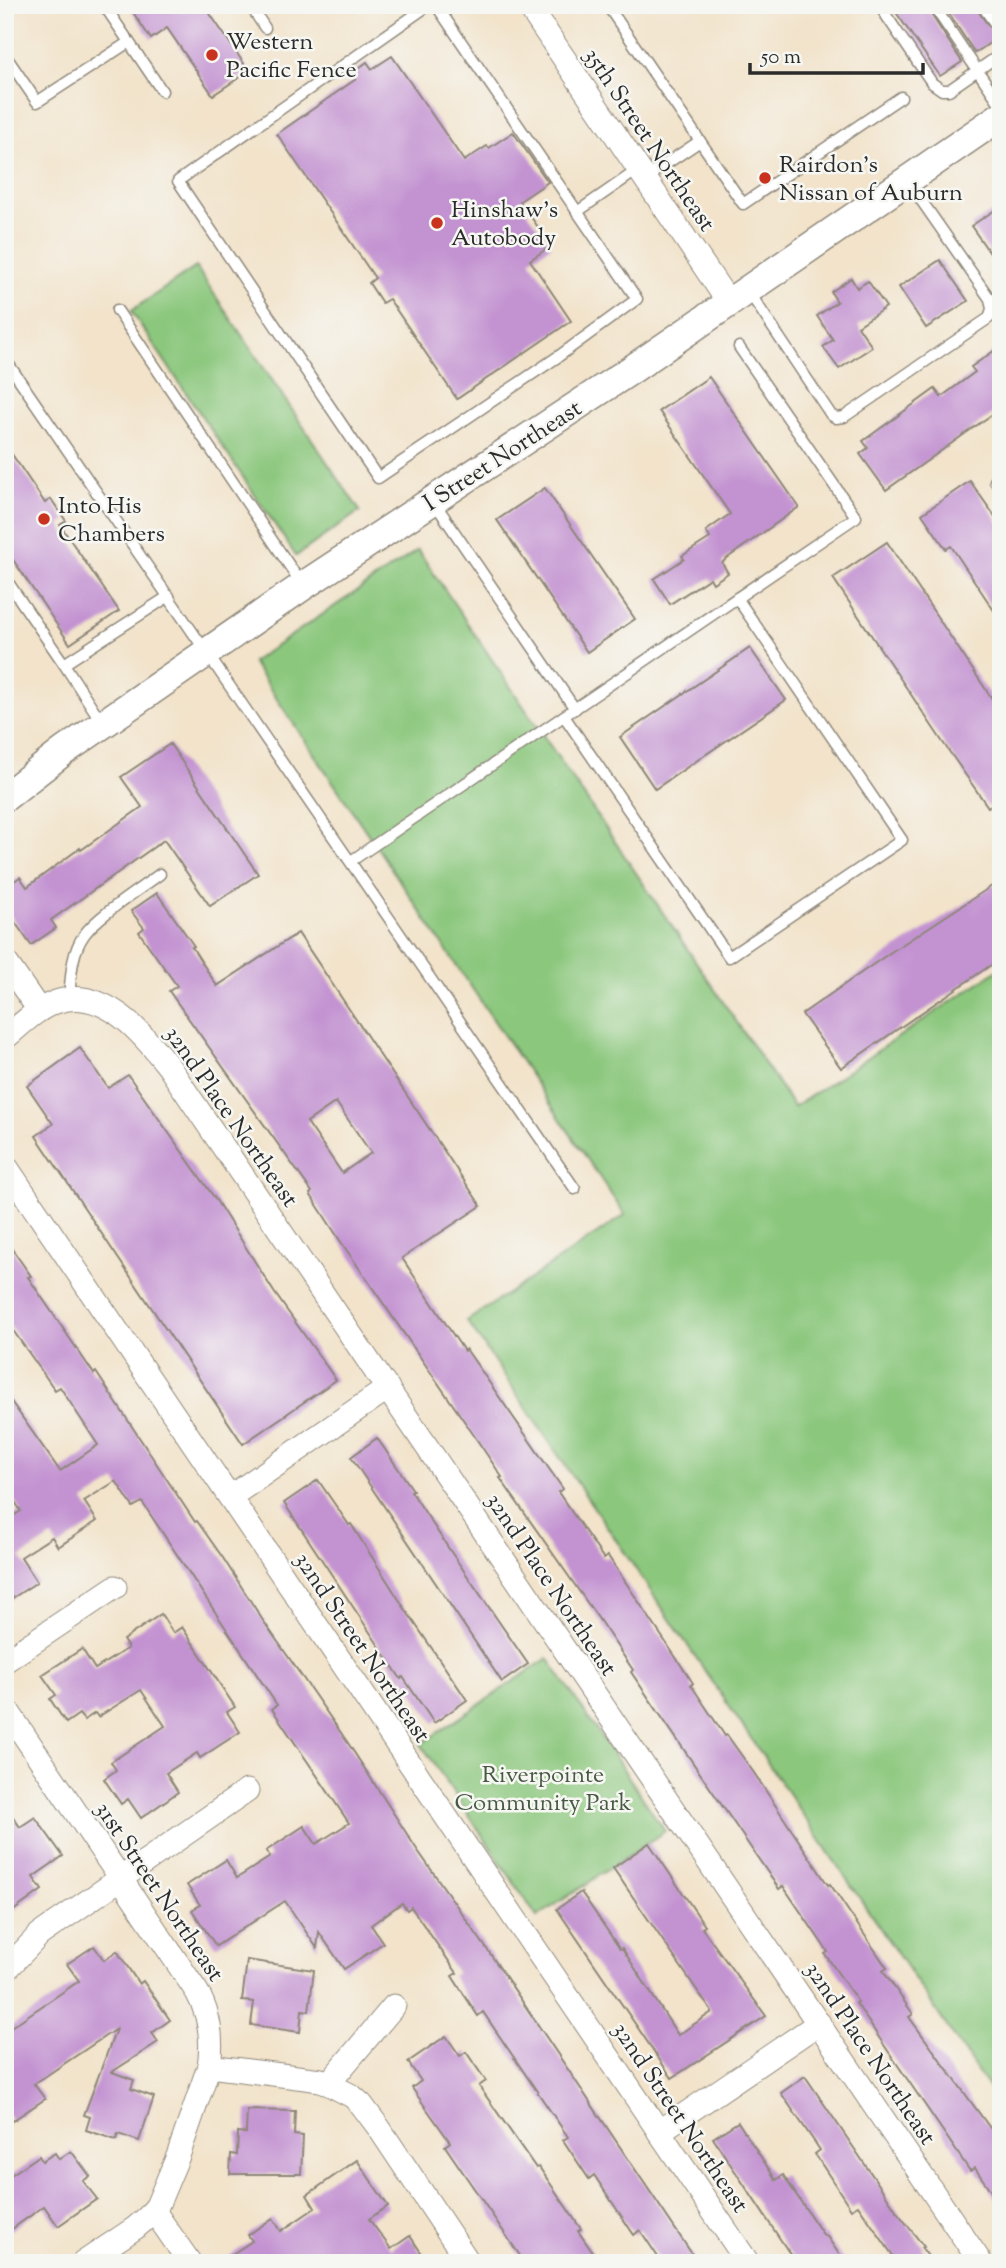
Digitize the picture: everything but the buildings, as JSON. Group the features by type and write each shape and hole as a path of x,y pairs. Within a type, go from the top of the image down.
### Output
{"street":[{"name":"35th Street Northeast","path":"528,5 642,174 738,296"},
{"name":"I Street Northeast","path":"5,797 30,775 303,586 738,296 1001,116"},
{"path":"5,961 39,1010"},
{"path":"9,1027 57,1001 69,998"},
{"name":"32nd Place Northeast","path":"69,998 89,1001 107,1008 131,1023 169,1067 981,2263"},
{"name":"32nd Street Northeast","path":"5,1165 748,2263"},
{"path":"230,1497 388,1388"},
{"path":"5,1661 115,1587"},
{"name":"31st Street Northeast","path":"5,1707 201,1999 211,2033 209,2066 174,2169 154,2211"},
{"path":"5,1970 39,1935 247,1791"},
{"path":"329,2083 394,2006"},
{"path":"659,2132 818,2023"},
{"path":"209,2066 310,2078 329,2083 352,2096 361,2104 469,2263"},
{"path":"83,2263 135,2228 154,2211 190,2263"}],"lane":[{"path":"104,5 162,91"},
{"path":"250,5 265,28"},
{"path":"429,5 178,181 378,478 559,356 637,299 436,5"},
{"path":"607,5 743,204 901,97"},
{"path":"878,5 932,83 942,90 949,90 1001,54"},
{"path":"933,5 1001,105"},
{"path":"982,5 1001,32"},
{"path":"5,55 37,102 129,42"},
{"path":"577,212 700,141"},
{"path":"738,296 836,418 844,417 989,318 992,309 990,299 907,180"},
{"path":"117,310 303,586"},
{"path":"351,862 856,517 740,347"},
{"path":"5,359 9,373 169,596 575,1189"},
{"path":"433,500 575,709"},
{"path":"5,578 103,724"},
{"path":"64,664 169,596"},
{"path":"564,716 729,957 902,840 737,598"},
{"path":"69,998 71,969 83,937 94,924 160,874"}],"green space":[{"path":"196,267 360,511 296,556 131,311"},
{"path":"418,550 794,1107 1001,968 1001,2106 467,1321 625,1215 252,662"},
{"name":"Riverpointe Community Park","path":"548,1658 665,1831 537,1917 421,1744"}],"place":[{"name":"Western Pacific Fence","path":"212,55"},
{"name":"Rairdon's Nissan of Auburn","path":"765,178"},
{"name":"Hinshaw's Autobody","path":"437,223"},
{"name":"Into His Chambers","path":"44,519"}]}
